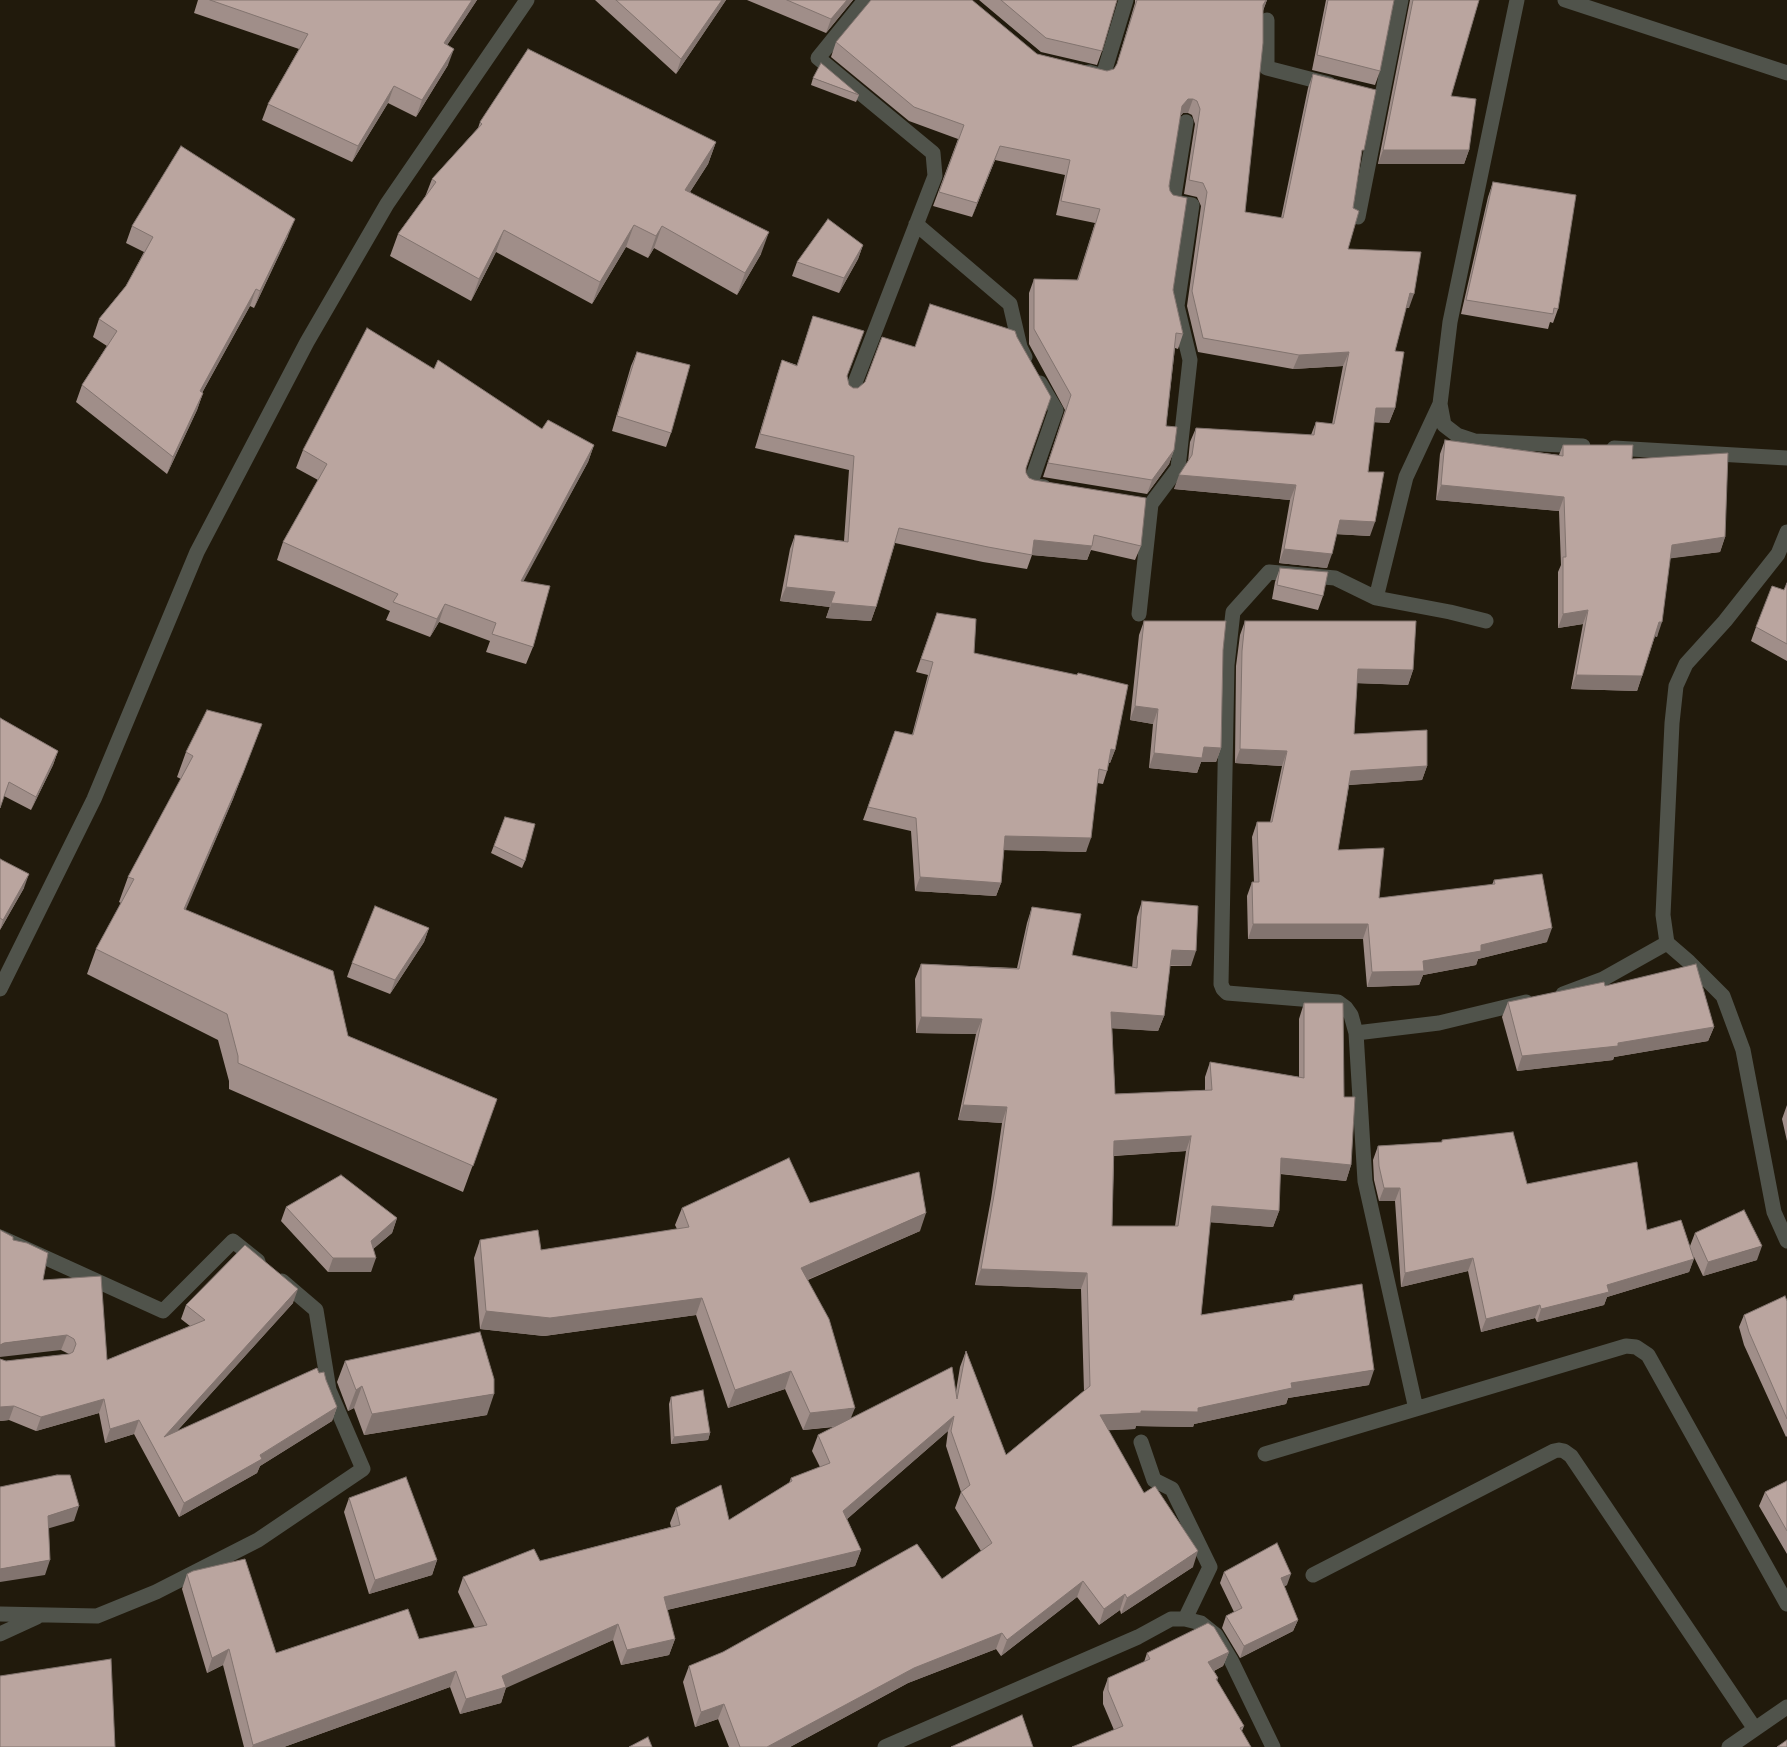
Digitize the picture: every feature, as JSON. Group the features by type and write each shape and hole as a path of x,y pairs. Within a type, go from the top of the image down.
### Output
{"street":[{"path":"0,989 94,799 197,552 307,342 387,204 527,0"},
{"path":"851,393 935,176 933,153 818,58 865,0"},
{"path":"1075,69 1103,76 1126,0"},
{"path":"1358,217 1377,95 1401,0"},
{"path":"1517,0 1450,322 1440,404 1444,425 1458,435 1475,441 1540,443 1787,458"},
{"path":"1565,0 1787,73"},
{"path":"1267,20 1267,68 1343,87"},
{"path":"1139,614 1151,504 1178,468 1190,360 1177,306 1192,205 1172,202 1186,122"},
{"path":"916,224 1010,304 1020,347 1056,410 1030,485 1058,489"},
{"path":"1376,598 1406,477 1440,404"},
{"path":"1132,501 1151,504"},
{"path":"1787,532 1778,554 1725,621 1686,664 1676,686 1672,724 1663,915 1667,943 1690,962 1723,996 1743,1050 1774,1212 1787,1241"},
{"path":"1416,1409 1365,1181 1356,1033 1351,1015 1338,1002 1227,992 1221,984 1227,665 1233,612 1269,572 1335,578 1376,598 1486,621"},
{"path":"1356,1033 1439,1023 1548,997 1602,979 1667,943"},
{"path":"0,1237 163,1311 233,1240 316,1310 329,1390 364,1469 258,1540 156,1592 97,1616 0,1614"},
{"path":"1265,1454 1626,1346 1636,1347 1648,1355 1787,1604"},
{"path":"1141,1442 1154,1480 1172,1489 1210,1568 1185,1619"},
{"path":"1313,1575 1554,1451 1564,1451 1571,1456 1755,1729"},
{"path":"0,1634 41,1616"},
{"path":"884,1747 1138,1636 1170,1619 1185,1619 1201,1623 1216,1635 1231,1660 1274,1747"},
{"path":"1729,1747 1787,1707"}],"building":[{"path":"210,0 472,0 444,43 454,49 422,100 394,86 358,146 268,104 308,34"},
{"path":"616,0 722,0 681,59"},
{"path":"787,0 847,0 831,19"},
{"path":"871,0 972,0 1037,54 1107,71 1114,69 1117,64 1137,0 1266,0 1263,5 1263,43 1245,212 1283,218 1313,74 1376,90 1364,150 1362,150 1353,208 1359,211 1348,249 1421,252 1414,294 1410,293 1395,351 1404,352 1395,408 1376,408 1368,472 1384,472 1375,522 1340,520 1332,554 1284,549 1296,485 1179,475 1192,455 1196,428 1314,435 1316,422 1334,424 1349,352 1299,355 1203,338 1192,291 1207,192 1203,183 1189,180 1200,109 1197,101 1193,99 1188,99 1182,106 1169,186 1173,195 1187,198 1173,290 1183,334 1176,333 1166,426 1177,427 1174,450 1152,480 1048,463 1071,395 1034,329 1034,279 1078,280 1100,209 1061,201 1070,160 1000,146 977,203 939,192 964,125 914,107 836,42"},
{"path":"1001,0 1117,0 1102,51 1046,38"},
{"path":"1328,0 1394,0 1380,71 1317,55"},
{"path":"1413,0 1479,0 1451,96 1476,99 1469,150 1383,150"},
{"path":"528,49 716,142 685,190 769,232 745,273 662,226 656,236 634,225 600,282 504,230 479,279 398,234 436,182 432,179 482,124 480,122"},
{"path":"821,63 859,95 813,78"},
{"path":"181,146 295,219 260,291 256,289 200,391 203,393 173,457 82,385 117,331 99,319 126,286 153,237 132,226"},
{"path":"1493,182 1576,195 1558,309 1554,308 1553,314 1466,300"},
{"path":"828,219 863,245 844,278 797,262"},
{"path":"930,304 1015,331 1051,397 1026,468 1026,473 1029,478 1034,480 1146,498 1141,546 1094,535 1092,546 1034,540 1032,555 899,528 876,607 831,603 835,592 786,587 795,535 848,542 854,456 760,434 782,360 797,366 813,316 864,331 847,376 849,385 853,388 858,388 865,382 882,337 915,347"},
{"path":"367,328 434,369 438,360 542,429 548,420 594,445 521,581 550,586 533,647 492,634 496,623 445,604 437,619 393,602 398,594 283,542 327,464 303,450"},
{"path":"637,352 690,365 671,433 617,416"},
{"path":"1445,440 1563,456 1563,445 1633,445 1632,459 1728,453 1725,537 1672,545 1662,622 1659,622 1642,676 1576,675 1588,610 1563,614 1563,557 1566,557 1564,497 1441,485"},
{"path":"1280,568 1328,572 1323,596 1277,585"},
{"path":"1787,583 1787,644 1756,627 1772,586 1784,590"},
{"path":"937,613 976,619 974,653 1077,675 1078,673 1128,685 1115,750 1111,749 1107,771 1099,769 1091,838 1005,836 1001,883 920,877 916,818 868,807 895,731 913,735 933,662 921,659"},
{"path":"1144,621 1226,621 1223,650 1221,748 1204,747 1202,758 1154,753 1158,709 1135,706"},
{"path":"1245,621 1416,621 1413,670 1358,669 1354,734 1427,730 1427,766 1351,771 1338,850 1384,848 1379,898 1495,884 1494,880 1542,874 1552,928 1481,945 1481,951 1423,961 1424,971 1372,972 1368,924 1253,924 1252,882 1259,882 1257,822 1272,822 1287,751 1240,749 1242,651"},
{"path":"207,710 262,724 243,773 184,909 333,971 348,1036 497,1099 473,1166 238,1063 238,1056 227,1014 96,949 134,879 128,877 193,756 186,752"},
{"path":"0,718 58,751 36,797 9,782 0,808"},
{"path":"505,817 535,824 525,861 494,846"},
{"path":"0,859 29,874 3,920 0,918"},
{"path":"1142,901 1198,906 1196,951 1172,950 1164,1016 1111,1012 1115,1094 1212,1090 1210,1062 1304,1078 1304,1003 1343,1003 1344,1097 1355,1097 1351,1165 1281,1158 1279,1211 1212,1206 1201,1315 1294,1300 1294,1295 1362,1284 1374,1370 1291,1383 1292,1388 1198,1408 1198,1412 1141,1411 1141,1413 1100,1415 1144,1493 1155,1486 1198,1551 1127,1598 1125,1594 1104,1609 1083,1581 1007,1640 1002,1633 914,1668 767,1747 740,1747 724,1704 701,1712 689,1666 723,1652 917,1544 942,1579 992,1543 961,1492 970,1485 951,1431 954,1416 843,1511 861,1550 664,1597 675,1639 627,1650 618,1624 502,1676 506,1687 466,1699 456,1671 253,1745 229,1649 212,1658 187,1574 193,1571 245,1559 276,1653 408,1609 419,1639 487,1625 463,1577 534,1549 540,1561 680,1525 676,1508 721,1485 729,1520 792,1481 791,1478 830,1463 818,1435 952,1367 957,1399 966,1351 1006,1455 1090,1386 1087,1273 981,1269 1007,1107 963,1105 982,1019 921,1017 921,964 1019,969 1032,907 1081,914 1072,955 1137,968","holes":["1191,1136 1178,1226 1112,1226 1114,1141"]},
{"path":"375,906 429,928 395,980 352,963"},
{"path":"1696,964 1714,1027 1618,1043 1618,1046 1522,1056 1508,1002 1604,982 1605,986"},
{"path":"1513,1132 1527,1184 1637,1162 1647,1230 1681,1220 1694,1259 1607,1285 1609,1292 1541,1309 1540,1305 1486,1319 1473,1258 1405,1273 1400,1188 1384,1188 1379,1166 1378,1146 1442,1142 1442,1140"},
{"path":"789,1158 810,1203 919,1172 926,1213 801,1268 829,1319 855,1408 810,1413 791,1371 735,1390 702,1298 550,1318 486,1311 480,1240 538,1230 541,1250 689,1227 682,1208"},
{"path":"341,1175 397,1218 371,1241 376,1258 333,1258 286,1207"},
{"path":"1744,1210 1762,1246 1708,1262 1695,1233"},
{"path":"0,1230 13,1237 13,1240 27,1243 48,1253 43,1280 101,1276 107,1360 205,1320 186,1305 245,1245 298,1289 164,1437 317,1368 319,1373 324,1372 337,1407 260,1455 262,1459 184,1503 139,1420 110,1429 104,1399 41,1417 14,1406 0,1407 0,1359 6,1361 69,1354 73,1352 76,1344 74,1339 67,1335 0,1345"},
{"path":"1785,1296 1787,1301 1787,1419 1749,1332 1744,1315"},
{"path":"480,1332 494,1379 494,1394 372,1414 362,1386 356,1390 345,1361"},
{"path":"703,1390 710,1433 674,1437 671,1397"},
{"path":"57,1475 70,1475 79,1506 48,1516 50,1560 0,1569 0,1487"},
{"path":"406,1477 437,1560 375,1580 349,1498"},
{"path":"1787,1481 1787,1531 1765,1492"},
{"path":"1277,1543 1291,1574 1281,1578 1298,1620 1244,1646 1226,1616 1242,1608 1224,1572"},
{"path":"1208,1623 1214,1627 1229,1652 1208,1662 1244,1726 1240,1728 1251,1747 1072,1747 1123,1726 1108,1690 1108,1678 1150,1659 1147,1653"},
{"path":"111,1659 115,1747 0,1747 0,1676"},
{"path":"1022,1715 1033,1747 951,1747"},
{"path":"648,1737 652,1747 629,1747"},
{"path":"1787,1740 1787,1747 1777,1747"}]}
